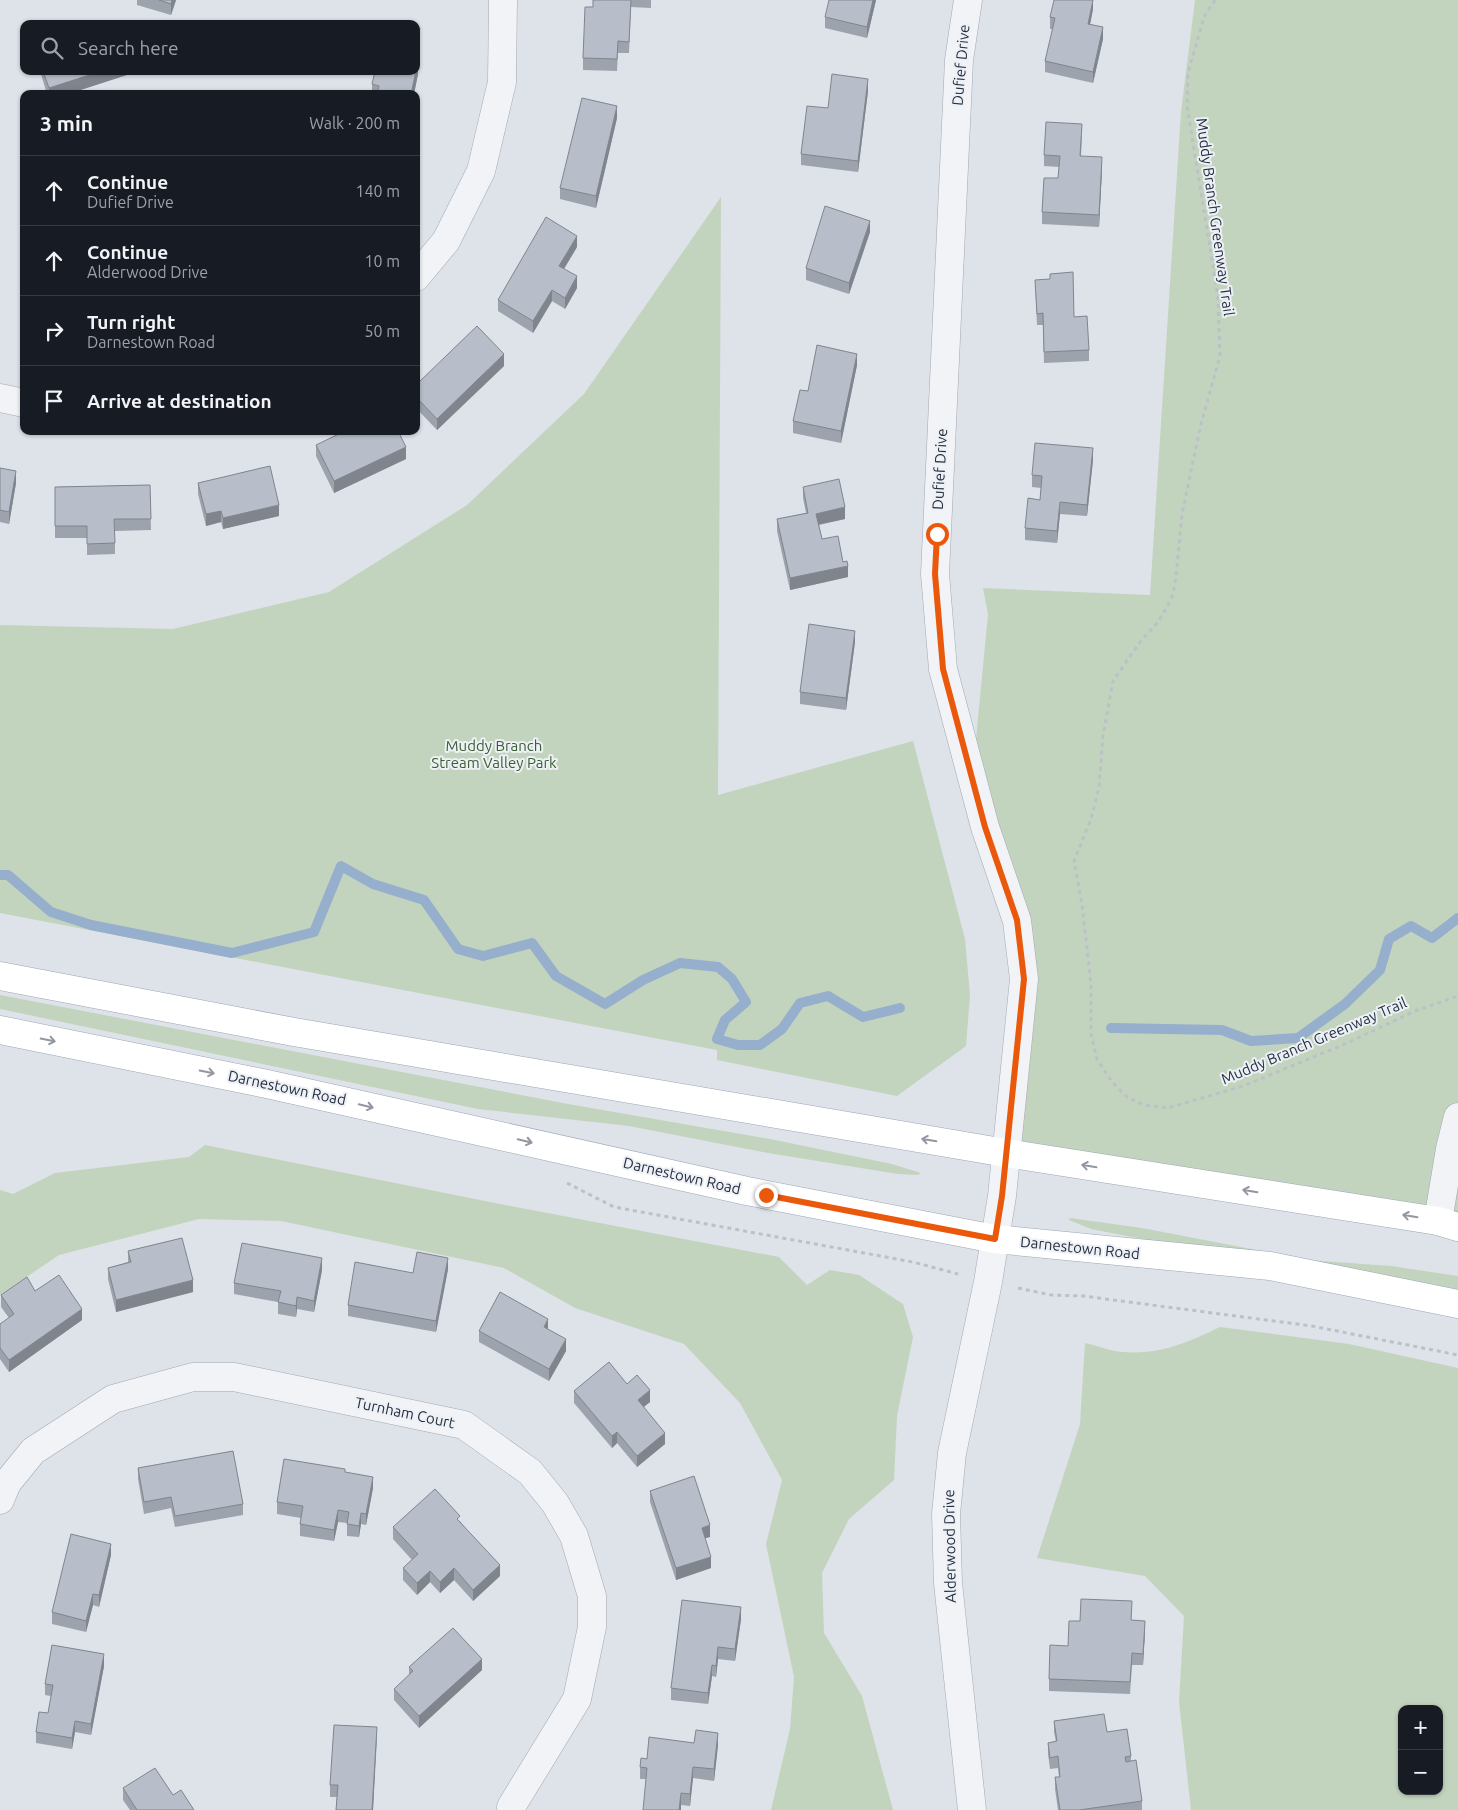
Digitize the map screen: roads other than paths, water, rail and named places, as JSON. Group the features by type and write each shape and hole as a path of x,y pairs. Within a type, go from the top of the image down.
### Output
{"main road":[{"path":"0,976 304,1034 1006,1153 1448,1224"},
{"name":"Darnestown Road","path":"0,1030 267,1084 747,1191 995,1239 1270,1266 1458,1304"}],"street":[{"path":"420,273 446,241 481,171 502,82 504,0"},
{"name":"Dufief Drive","path":"968,0 959,60 935,574 943,669 980,809 1017,920 1024,979 1002,1196"},
{"path":"0,398 20,401"},
{"path":"1448,1224 1450,1150 1458,1117"},
{"name":"Alderwood Drive","path":"972,1810 948,1583 946,1514 952,1453 988,1282 1002,1196"},
{"name":"Turnham Court","path":"0,1500 7,1483 33,1451 113,1399 193,1377 234,1377 464,1425 530,1472 555,1503 574,1536 592,1596 592,1627 577,1698 510,1807"}],"waterway":[{"path":"0,875 8,875 51,912 91,925 232,953 314,932 341,866 373,884 424,900 458,949 483,956 532,943 556,976 605,1004 643,980 680,963 718,967 732,979 746,1002 725,1020 717,1039 738,1045 760,1045 782,1029 800,1003 828,996 863,1017 900,1008"},
{"path":"1111,1028 1222,1030 1251,1041 1298,1038 1345,1004 1380,970 1389,939 1411,926 1432,938 1458,918"}],"park label":[{"name":"Muddy Branch Stream Valley Park","path":"494,754"}]}
